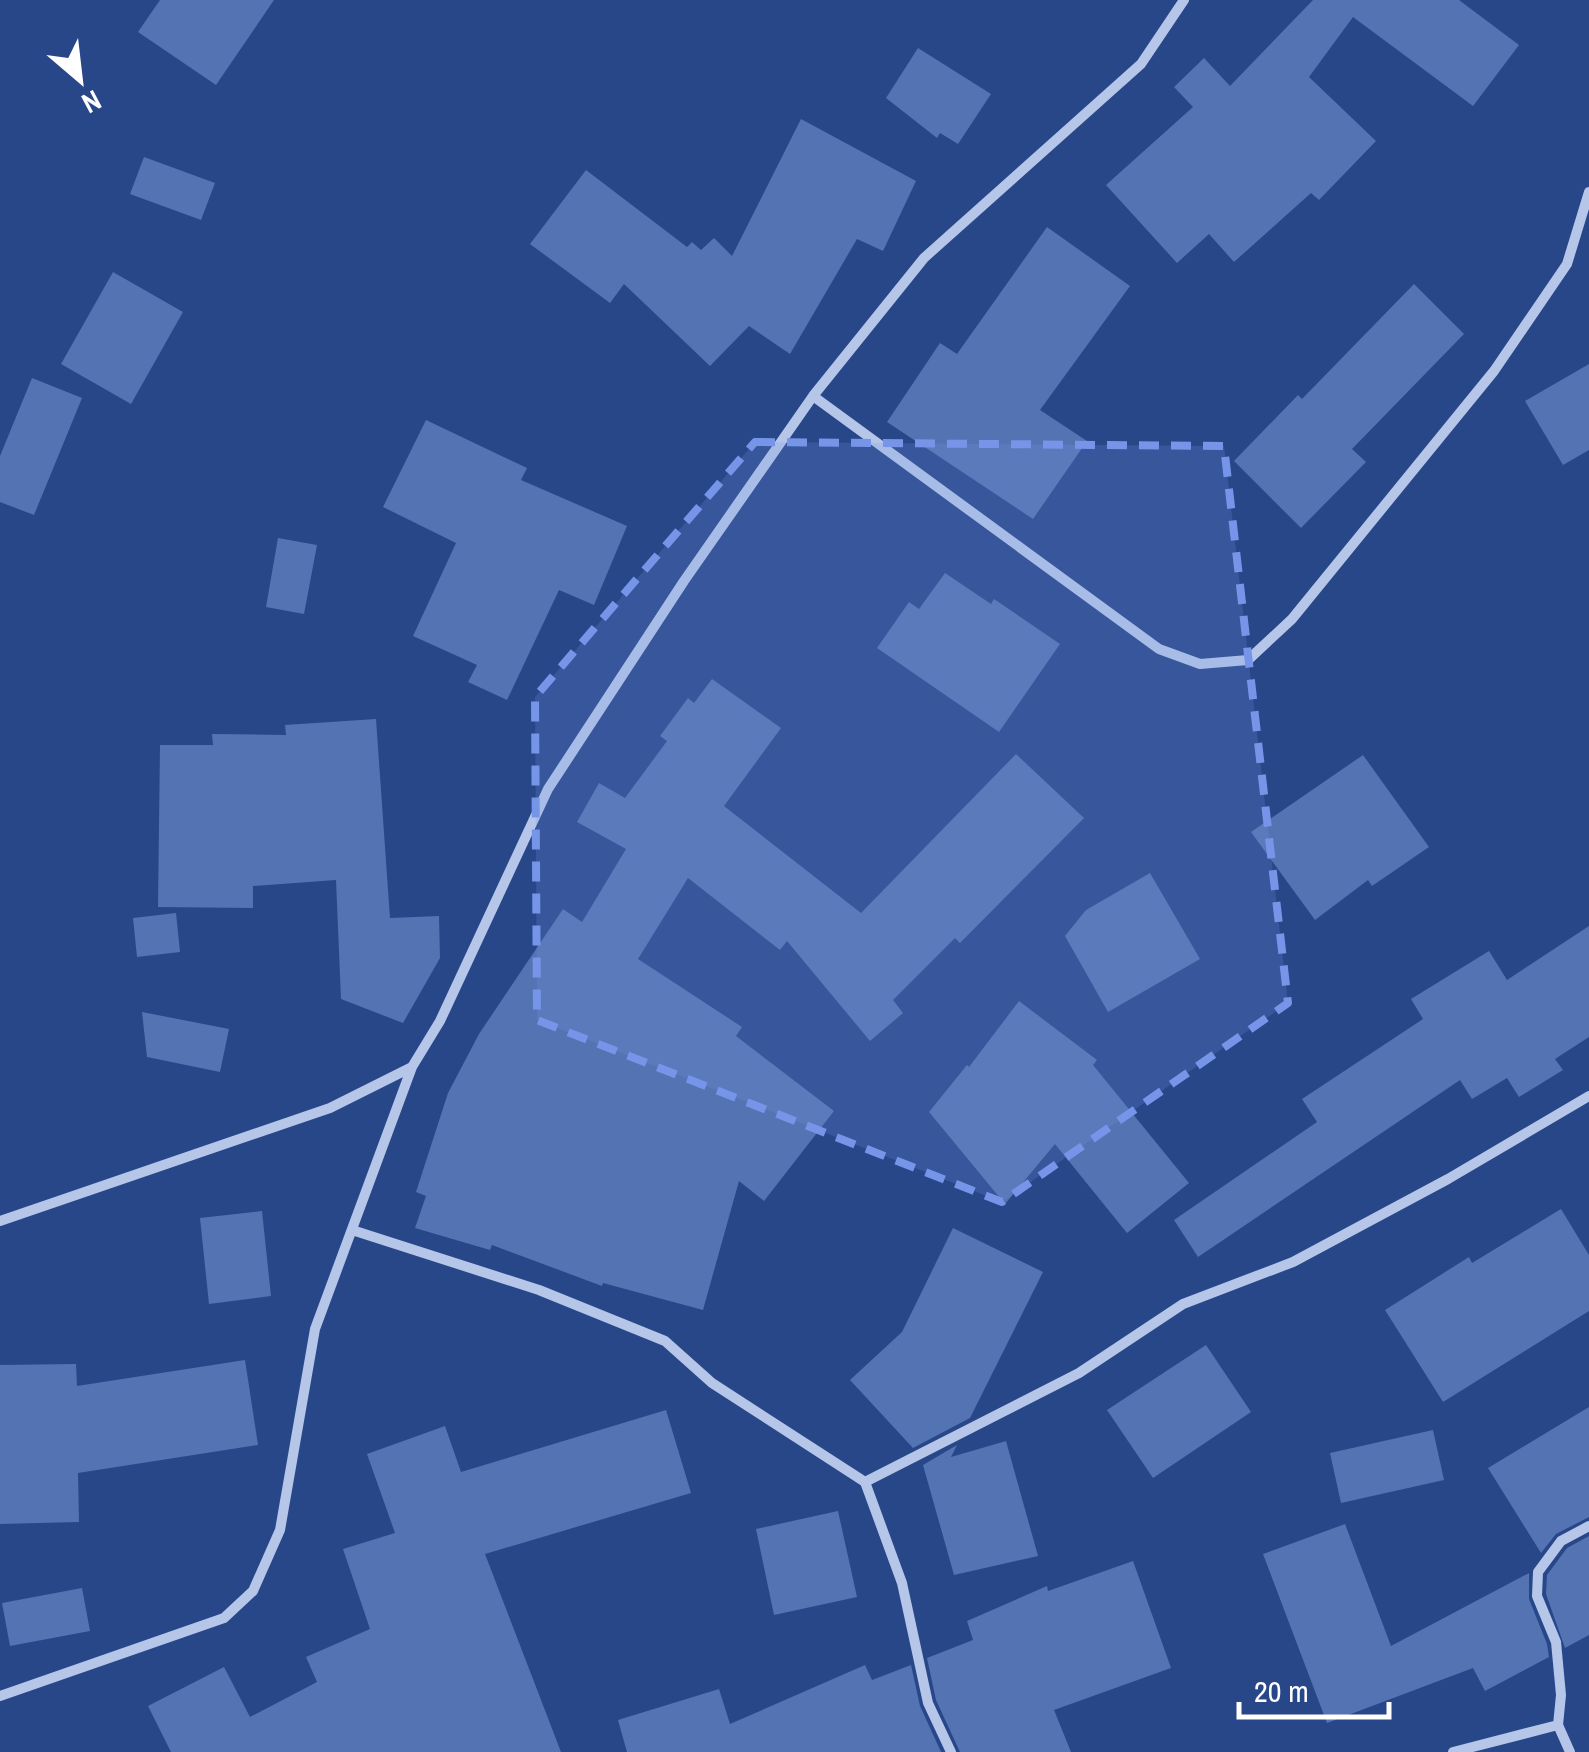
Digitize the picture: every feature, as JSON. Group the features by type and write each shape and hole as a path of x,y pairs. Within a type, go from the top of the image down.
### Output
{"street":[{"path":"0,1696 224,1618 253,1591 280,1530 316,1329 412,1067 440,1021 548,790 684,580 812,396 924,258 1141,64 1184,0"},
{"path":"812,396 1159,649 1200,664 1248,660 1292,619 1494,370 1567,264 1589,192"},
{"path":"0,1220 330,1108 412,1067"},
{"path":"865,1482 1079,1372 1183,1304 1293,1262 1589,1096"},
{"path":"352,1230 539,1290 665,1340 712,1384 865,1482 902,1583 928,1703 951,1752"},
{"path":"1570,1752 1558,1725 1561,1695 1556,1642 1536,1596 1538,1572 1561,1541 1589,1526"},
{"path":"1453,1752 1558,1725"}],"highlighted area":[{"path":"755,442 1224,446 1288,1003 1002,1202 537,1020 535,697"}],"building":[{"path":"160,0 274,0 216,85 138,32"},
{"path":"1313,0 1459,0 1519,45 1473,106 1353,17 1309,77 1376,141 1319,200 1311,193 1234,262 1209,234 1177,263 1106,185 1193,107 1174,87 1204,58 1230,86"},
{"path":"918,48 991,94 958,144 940,133 937,138 886,98"},
{"path":"801,119 916,181 883,251 857,239 790,354 749,326 710,366 624,284 610,303 530,244 586,170 687,247 692,242 701,250 714,238 732,256"},
{"path":"144,157 215,183 201,220 130,194"},
{"path":"1047,227 1130,286 1040,410 1087,441 1033,519 887,422 940,343 957,354"},
{"path":"113,272 183,312 131,404 61,364"},
{"path":"1414,284 1464,334 1352,449 1366,462 1301,528 1234,461 1298,395 1302,399"},
{"path":"1589,364 1589,450 1563,465 1525,401"},
{"path":"32,378 82,398 34,515 0,502 0,456"},
{"path":"426,420 527,468 521,480 627,526 594,605 559,590 507,700 468,682 477,665 413,636 456,543 383,507"},
{"path":"278,538 317,545 304,614 266,607"},
{"path":"945,573 991,604 994,599 1060,644 999,732 877,648 909,602 919,609"},
{"path":"712,679 781,728 724,806 861,913 1016,754 1084,818 960,943 955,938 893,1000 903,1013 870,1041 787,941 780,950 688,878 638,959 742,1027 736,1036 834,1111 764,1201 739,1181 703,1310 603,1283 602,1286 492,1245 490,1250 415,1228 426,1196 416,1192 448,1093 479,1034 563,909 582,922 626,849 577,822 599,783 625,798 667,741 660,736 688,698 694,703"},
{"path":"376,719 390,918 439,916 440,958 403,1023 341,999 336,880 253,886 253,908 158,907 160,745 213,745 212,734 286,735 285,725"},
{"path":"1363,755 1429,847 1372,886 1368,880 1315,920 1251,832"},
{"path":"1150,873 1200,959 1108,1012 1065,936 1086,910"},
{"path":"176,913 180,952 137,957 133,918"},
{"path":"1589,926 1589,1037 1555,1059 1563,1070 1519,1097 1507,1078 1472,1099 1460,1080 1198,1257 1174,1220 1317,1122 1302,1099 1423,1019 1411,999 1489,951 1507,980"},
{"path":"1019,1001 1097,1060 1093,1065 1189,1183 1127,1233 1055,1144 1005,1204 929,1112"},
{"path":"142,1012 229,1029 220,1072 147,1057"},
{"path":"1561,1209 1589,1255 1589,1311 1443,1402 1385,1310 1469,1257 1472,1263"},
{"path":"262,1211 271,1296 209,1304 200,1218"},
{"path":"953,1228 1043,1272 970,1418 913,1448 850,1380 902,1332"},
{"path":"1206,1345 1251,1412 1153,1478 1107,1410"},
{"path":"245,1360 258,1445 78,1473 79,1522 0,1524 0,1365 76,1364 77,1386"},
{"path":"1589,1407 1589,1517 1556,1534 1541,1553 1488,1468"},
{"path":"666,1410 691,1493 485,1554 561,1752 171,1752 148,1706 224,1667 250,1717 317,1682 306,1657 370,1629 343,1549 395,1533 367,1454 445,1426 461,1472"},
{"path":"1433,1430 1444,1480 1341,1503 1330,1453"},
{"path":"1006,1441 1038,1556 954,1575 923,1465 957,1445 951,1457"},
{"path":"838,1511 857,1597 774,1615 756,1529"},
{"path":"1345,1524 1391,1646 1529,1573 1529,1599 1549,1657 1485,1691 1473,1668 1327,1723 1263,1554"},
{"path":"1589,1536 1589,1635 1565,1648 1546,1594 1547,1575 1567,1548"},
{"path":"1133,1561 1171,1668 1054,1710 1071,1752 960,1752 936,1700 927,1658 973,1640 967,1621 1047,1586 1048,1591"},
{"path":"82,1588 90,1631 10,1646 2,1603"},
{"path":"865,1665 872,1680 911,1665 920,1706 941,1752 627,1752 618,1720 719,1689 730,1724"}]}
